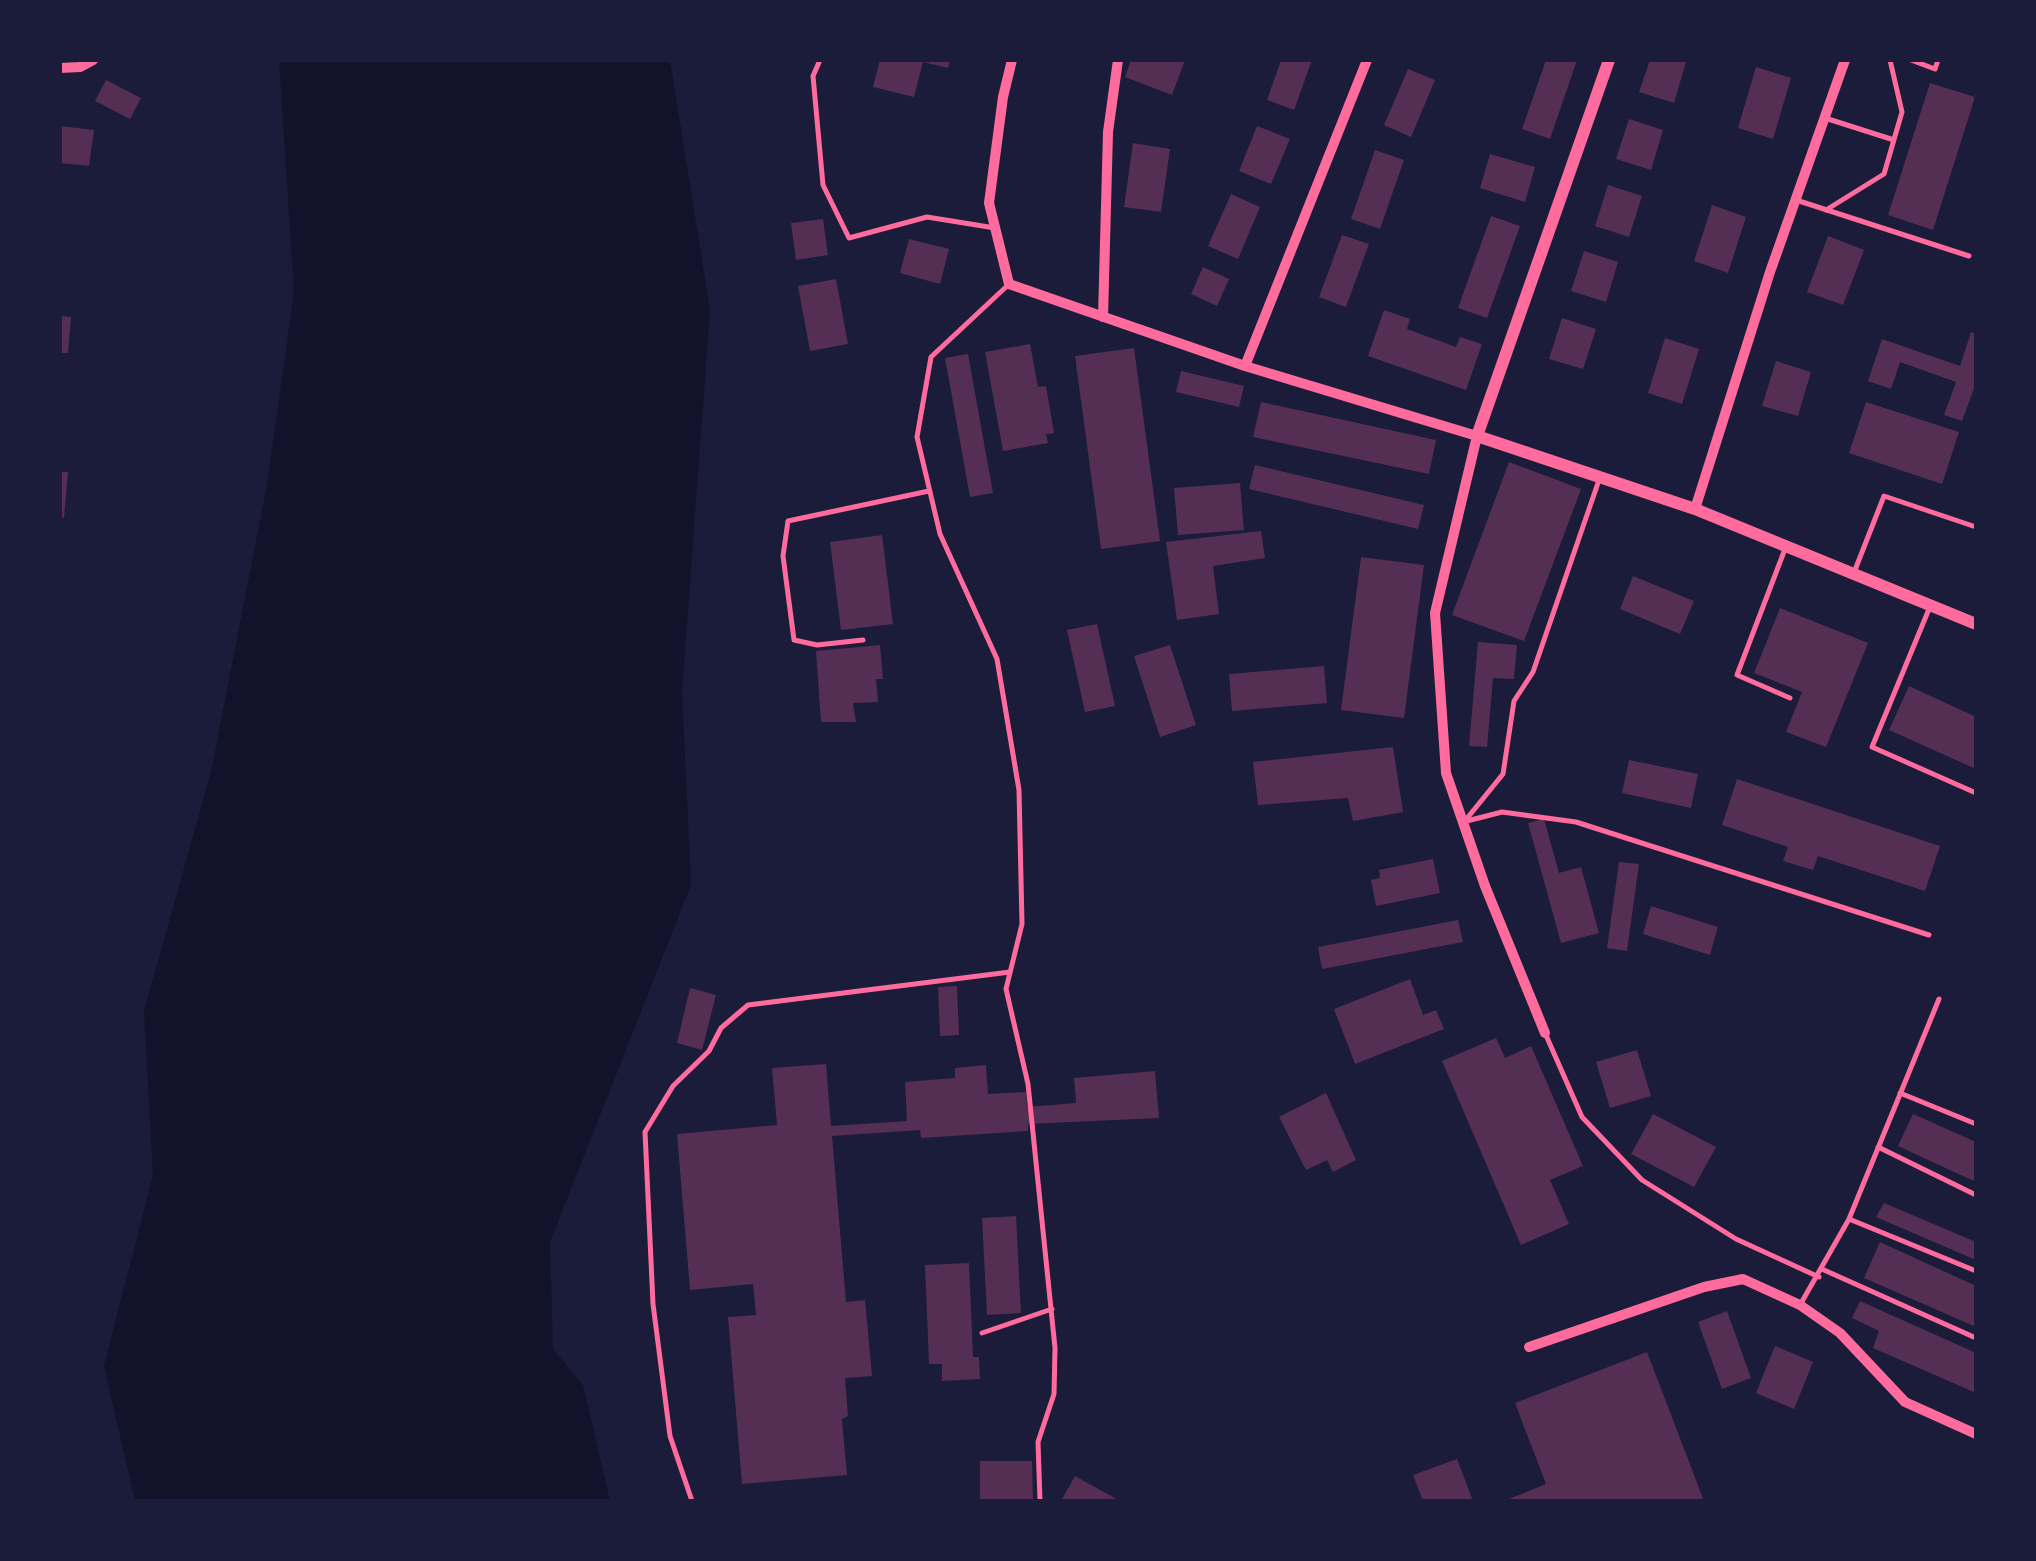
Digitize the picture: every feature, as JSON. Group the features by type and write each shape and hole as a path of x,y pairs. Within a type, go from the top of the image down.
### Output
{"street":[{"path":"60,68 80,67 93,60"},
{"path":"1012,60 1002,97 989,203 1009,284 1245,366 1477,436 1695,510 1976,624"},
{"path":"1103,316 1108,132 1118,60"},
{"path":"1245,366 1367,60"},
{"path":"1545,1034 1446,772 1434,612 1477,436 1610,60"},
{"path":"1695,510 1846,60"},
{"path":"1530,1348 1704,1287 1743,1280 1800,1305 1840,1333 1905,1402 1976,1434"}],"lane":[{"path":"820,60 813,76 823,185 850,238 926,217 995,228"},
{"path":"1826,210 1884,174 1902,112 1890,60"},
{"path":"1911,60 1935,69 1938,60"},
{"path":"1825,118 1894,140"},
{"path":"1796,200 1969,256"},
{"path":"1009,284 930,356 918,437 940,534 996,659 1020,790 1022,924 1006,989 1028,1084 1055,1348 1054,1394 1038,1442 1040,1501"},
{"path":"1463,822 1504,774 1514,700 1533,672 1600,478"},
{"path":"863,640 817,645 794,640 783,556 788,521 928,491"},
{"path":"1853,574 1884,496 1976,527"},
{"path":"1786,547 1737,675 1790,698"},
{"path":"1931,606 1872,747 1976,793"},
{"path":"1463,822 1502,812 1576,822 1930,935"},
{"path":"692,1501 670,1436 653,1304 645,1132 673,1086 709,1051 720,1028 748,1006 1010,972"},
{"path":"1800,1305 1824,1270 1849,1218 1939,999"},
{"path":"1545,1034 1582,1117 1642,1180 1736,1239 1819,1277"},
{"path":"1900,1093 1976,1124"},
{"path":"1878,1147 1976,1195"},
{"path":"1849,1218 1976,1271"},
{"path":"1824,1270 1976,1338"},
{"path":"982,1333 1052,1309"}],"shaded area":[{"path":"279,60 670,60 710,310 682,692 691,885 550,1242 553,1349 583,1385 610,1501 135,1501 104,1366 153,1175 144,1011 211,772 267,485 294,291"}],"building":[{"path":"880,60 950,60 948,68 923,62 914,97 873,87"},
{"path":"1131,60 1185,60 1172,95 1125,77"},
{"path":"1281,60 1312,60 1294,110 1267,100"},
{"path":"1546,60 1577,60 1550,139 1522,129"},
{"path":"1650,60 1686,62 1674,103 1639,92"},
{"path":"1756,67 1791,78 1773,139 1738,128"},
{"path":"1408,69 1435,80 1411,137 1384,125"},
{"path":"106,80 141,98 130,119 95,101"},
{"path":"1930,83 1975,97 1933,230 1888,215"},
{"path":"1629,119 1663,130 1651,170 1616,159"},
{"path":"60,126 94,130 89,166 60,163"},
{"path":"1257,126 1290,139 1271,184 1239,171"},
{"path":"1133,143 1170,149 1161,212 1124,207"},
{"path":"1375,150 1404,160 1380,229 1351,219"},
{"path":"1490,154 1535,167 1525,202 1480,188"},
{"path":"1608,185 1642,196 1629,237 1595,226"},
{"path":"1231,194 1260,207 1238,259 1208,246"},
{"path":"1712,205 1746,217 1728,273 1694,261"},
{"path":"1491,216 1520,226 1487,318 1458,308"},
{"path":"823,219 828,255 796,260 791,223"},
{"path":"1342,235 1369,244 1346,307 1319,297"},
{"path":"1828,236 1864,250 1843,305 1807,292"},
{"path":"909,239 949,249 940,284 900,273"},
{"path":"1584,251 1618,262 1606,302 1571,291"},
{"path":"1203,267 1229,279 1217,306 1191,294"},
{"path":"836,279 848,344 810,351 798,286"},
{"path":"1384,310 1410,319 1407,329 1456,347 1460,337 1482,344 1466,390 1368,356"},
{"path":"60,316 71,317 68,353 60,353"},
{"path":"1562,318 1596,329 1583,369 1549,359"},
{"path":"1971,332 1976,334 1976,383 1962,421 1944,415 1956,382 1900,362 1891,389 1868,381 1882,339 1960,366"},
{"path":"1665,338 1699,349 1682,404 1648,393"},
{"path":"1030,344 1038,387 1046,386 1054,433 1046,434 1048,443 1003,451 985,352"},
{"path":"1134,348 1160,541 1101,549 1075,356"},
{"path":"968,354 993,493 970,497 945,358"},
{"path":"1776,361 1811,372 1798,416 1762,406"},
{"path":"1181,371 1244,386 1239,407 1176,392"},
{"path":"1261,402 1436,440 1429,474 1253,437"},
{"path":"1866,402 1959,432 1942,484 1849,453"},
{"path":"1509,462 1581,489 1524,641 1452,615"},
{"path":"1255,465 1424,505 1418,529 1249,489"},
{"path":"60,472 68,472 64,518 60,517"},
{"path":"1240,483 1244,530 1178,535 1174,488"},
{"path":"1261,531 1265,558 1213,566 1219,614 1177,620 1166,542"},
{"path":"882,535 893,624 841,630 830,542"},
{"path":"1361,557 1424,565 1404,718 1341,710"},
{"path":"1633,576 1694,601 1680,634 1620,609"},
{"path":"1780,608 1868,643 1826,747 1786,732 1802,692 1754,673"},
{"path":"1097,624 1115,706 1085,712 1067,630"},
{"path":"1478,642 1517,645 1514,679 1493,678 1487,747 1469,746"},
{"path":"880,645 883,679 876,679 878,702 853,703 856,722 821,722 816,651"},
{"path":"1170,645 1196,725 1160,737 1134,656"},
{"path":"1324,666 1327,703 1232,711 1229,674"},
{"path":"1909,686 1976,717 1976,769 1889,730"},
{"path":"1393,747 1403,812 1353,821 1348,798 1258,805 1253,762"},
{"path":"1629,760 1698,774 1691,808 1622,793"},
{"path":"1737,779 1940,846 1925,891 1818,856 1813,870 1783,861 1788,847 1722,825"},
{"path":"1544,819 1559,873 1581,867 1599,933 1561,943 1528,823"},
{"path":"1433,859 1440,893 1376,906 1371,880 1380,878 1379,870"},
{"path":"1619,862 1639,864 1627,951 1607,948"},
{"path":"1651,906 1718,927 1710,955 1643,934"},
{"path":"1458,920 1463,942 1322,969 1318,947"},
{"path":"1410,979 1423,1015 1436,1010 1444,1029 1355,1064 1334,1009"},
{"path":"957,986 959,1035 940,1036 938,987"},
{"path":"690,988 716,995 702,1050 677,1043"},
{"path":"1496,1038 1505,1058 1531,1046 1583,1166 1550,1180 1569,1224 1521,1245 1442,1061"},
{"path":"1637,1050 1651,1096 1610,1108 1596,1062"},
{"path":"826,1064 831,1126 907,1121 905,1082 955,1078 955,1068 986,1065 988,1094 1026,1092 1027,1107 1076,1103 1074,1078 1155,1071 1159,1118 1028,1124 1028,1131 921,1138 920,1130 832,1136 846,1302 865,1300 872,1376 845,1378 848,1416 842,1419 847,1475 742,1484 728,1317 756,1315 753,1284 690,1290 677,1134 777,1125 772,1068"},
{"path":"1326,1093 1356,1160 1333,1172 1327,1160 1306,1170 1279,1117"},
{"path":"1653,1114 1716,1147 1694,1187 1631,1154"},
{"path":"1913,1114 1976,1142 1976,1182 1898,1146"},
{"path":"1884,1203 1976,1242 1976,1260 1876,1217"},
{"path":"1016,1216 1021,1313 987,1315 982,1218"},
{"path":"1880,1242 1976,1286 1976,1327 1864,1278"},
{"path":"969,1263 973,1357 979,1357 980,1379 942,1381 942,1364 929,1364 925,1265"},
{"path":"1860,1301 1976,1353 1976,1393 1873,1348 1879,1331 1852,1318"},
{"path":"1727,1311 1751,1378 1722,1389 1698,1322"},
{"path":"1775,1346 1813,1362 1794,1409 1756,1393"},
{"path":"1647,1352 1704,1501 1504,1501 1546,1484 1515,1403"},
{"path":"1457,1459 1473,1501 1423,1501 1413,1475"},
{"path":"980,1461 1032,1461 1033,1501 980,1501"},
{"path":"1075,1476 1120,1501 1061,1501"}]}
